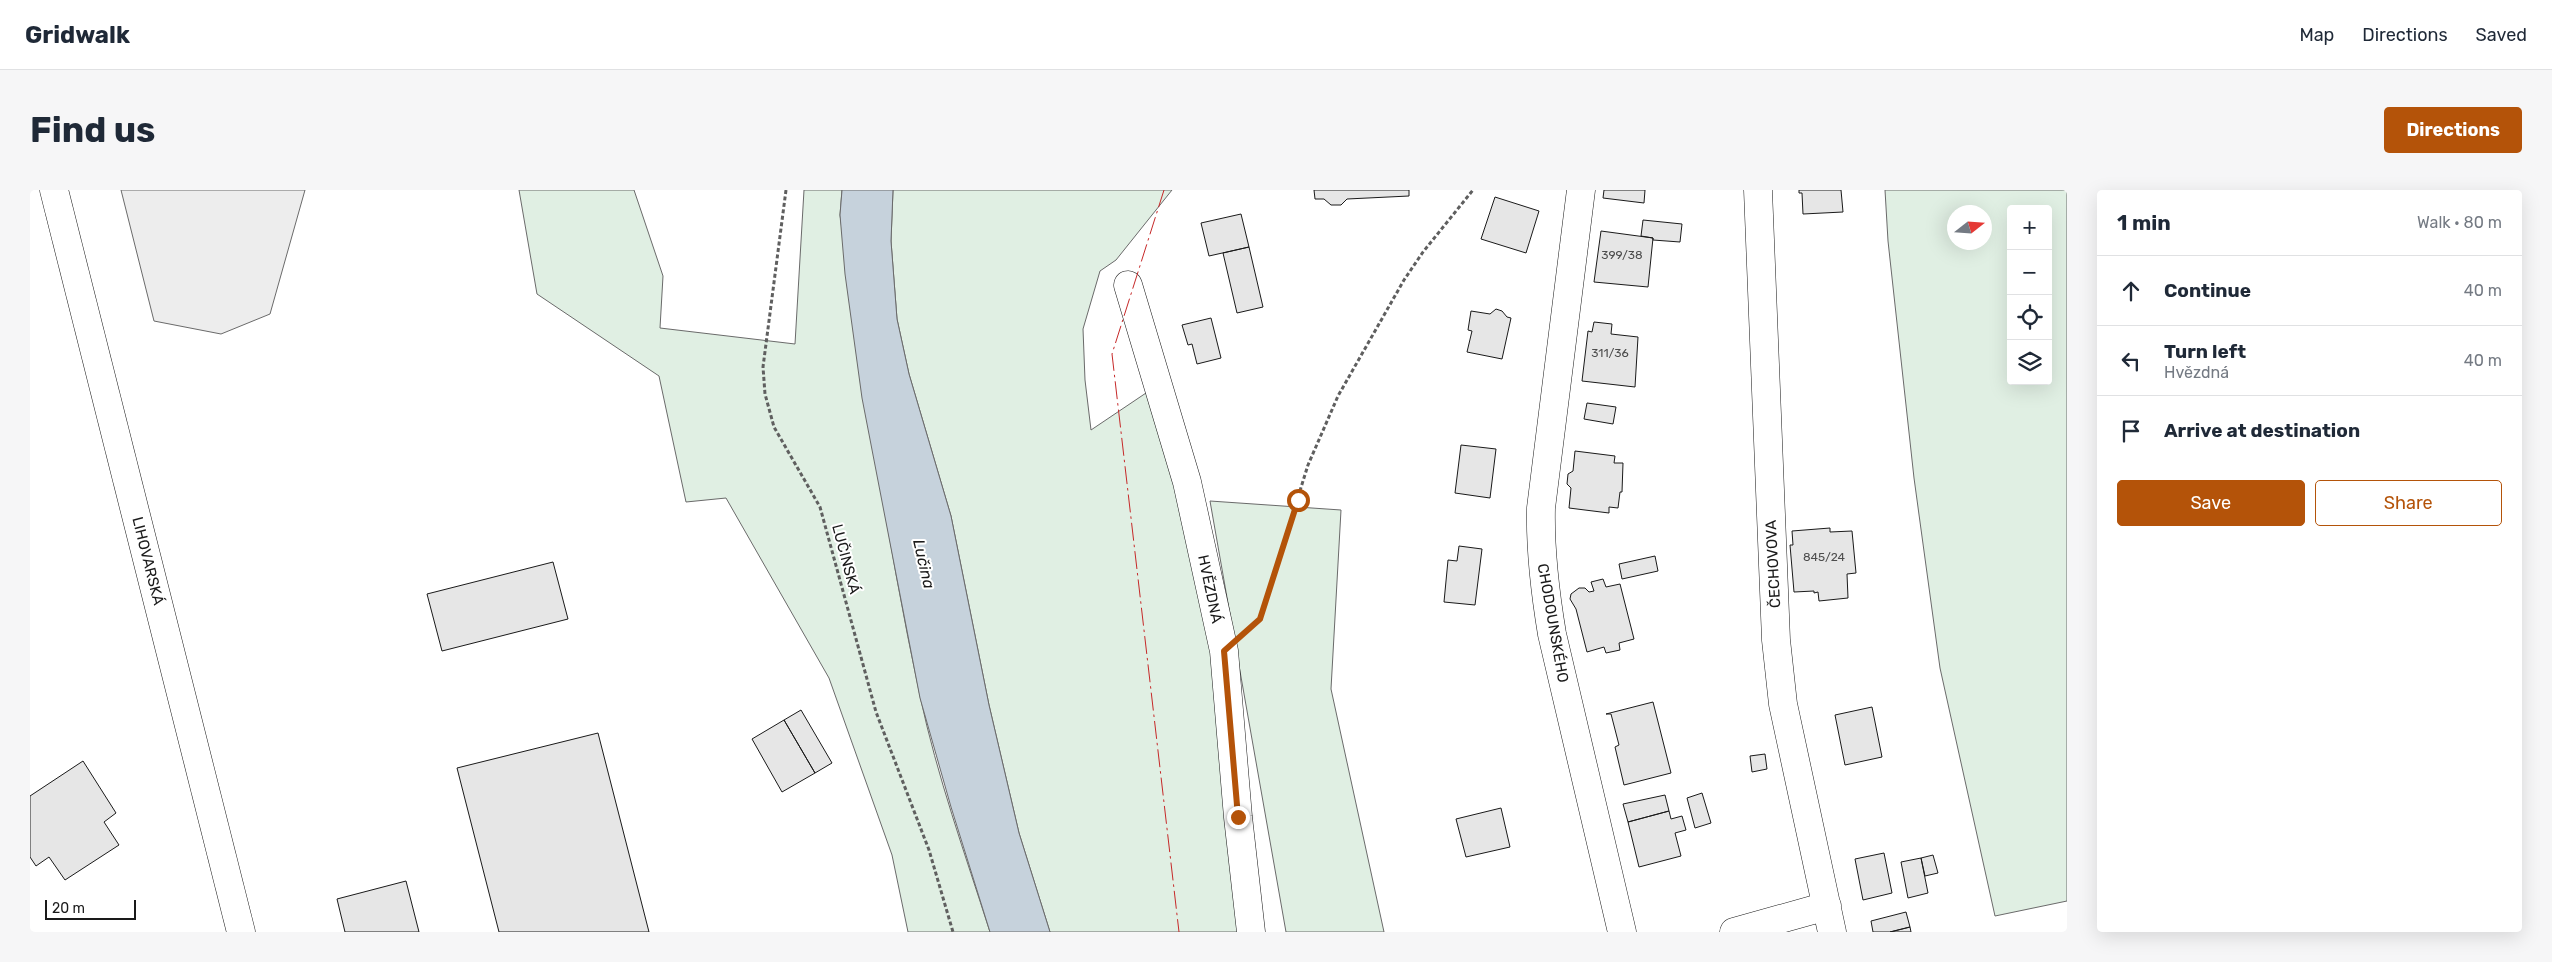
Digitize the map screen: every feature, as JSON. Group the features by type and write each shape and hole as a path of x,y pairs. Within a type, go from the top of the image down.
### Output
{"street":[{"name":"LIHOVARSKÁ","path":"54,190 241,932"},
{"name":"CHODOUNSKÉHO","path":"1580,190 1542,508 1540,546 1544,590 1552,634 1622,932"},
{"name":"ČECHOVOVA","path":"1758,190 1776,640 1784,704 1829,919"},
{"name":"HVĚZDNÁ","path":"1128,285 1187,482 1224,651 1251,932"},
{"path":"1734,932 1829,919"}],"path":[{"name":"LUČINSKÁ","path":"786,190 763,367 765,394 774,427 820,507 876,712 929,850 953,932"},
{"path":"1224,651 1260,619 1308,466 1338,396 1404,280 1423,252 1473,190"}],"green space":[{"path":"519,190 634,190 663,276 660,328 795,344 804,190 842,190 840,215 857,336 896,576 927,726 952,815 990,932 908,932 892,855 829,678 726,498 686,502 659,376 537,294"},
{"path":"893,190 1172,190 1116,260 1100,271 1083,329 1085,380 1091,430 1146,393 1165,444 1207,612 1243,932 1050,932 1019,833 989,705 951,516 909,374 897,319 891,241"},
{"path":"1885,190 2067,190 2067,901 1995,916 1940,668 1914,478 1888,241"},
{"path":"1210,501 1341,510 1331,689 1384,932 1286,932"}],"shaded area":[{"path":"121,190 305,190 270,314 221,334 154,321"}],"water":[{"name":"Lučina","path":"842,190 893,190 891,241 897,319 909,374 951,516 989,705 1019,833 1050,932 990,932 951,807 920,698 862,398 845,274 840,215"}],"building":[{"path":"1314,190 1409,190 1409,196 1347,199 1341,205 1331,205 1324,199 1315,199"},
{"path":"1604,190 1645,190 1644,203 1603,198"},
{"path":"1799,190 1841,190 1843,212 1803,214 1802,193 1799,193"},
{"path":"1495,197 1539,211 1526,253 1481,239"},
{"path":"1241,214 1249,247 1209,256 1201,223"},
{"path":"1643,220 1682,224 1680,242 1653,240 1653,238 1641,236"},
{"path":"1601,231 1653,238 1648,287 1594,282"},
{"path":"1249,247 1263,307 1237,313 1223,253"},
{"path":"1496,309 1511,318 1502,359 1467,352 1472,331 1468,330 1471,311 1490,314"},
{"path":"1211,318 1221,358 1197,364 1192,344 1188,345 1182,325"},
{"path":"1594,322 1612,324 1611,334 1638,337 1635,387 1582,381 1588,331 1592,332"},
{"path":"1587,403 1616,407 1613,424 1584,419"},
{"path":"1461,445 1496,449 1490,498 1455,493"},
{"path":"1575,451 1615,456 1614,463 1623,463 1622,492 1620,492 1618,508 1609,507 1609,513 1569,508 1571,488 1567,484 1568,474 1573,471"},
{"path":"1830,528 1830,532 1852,531 1856,573 1847,574 1848,598 1819,601 1818,592 1794,592 1790,545 1793,545 1792,531"},
{"path":"1459,546 1482,549 1475,605 1444,602 1448,560 1457,561"},
{"path":"1655,556 1658,571 1622,579 1619,564"},
{"path":"553,562 568,619 442,651 427,594"},
{"path":"1603,579 1606,587 1620,584 1634,639 1619,643 1620,650 1606,653 1604,647 1587,652 1576,609 1570,599 1571,594 1579,588 1585,588 1589,592 1594,591 1591,582"},
{"path":"1653,702 1671,773 1624,785 1615,747 1619,745 1611,714 1606,714"},
{"path":"1872,707 1882,757 1845,765 1835,715"},
{"path":"801,710 832,763 815,773 784,720"},
{"path":"784,720 815,773 782,792 752,739"},
{"path":"598,733 649,932 499,932 457,768"},
{"path":"1765,754 1767,769 1752,772 1750,756"},
{"path":"83,761 116,813 104,822 119,845 65,880 49,857 36,866 30,857 30,796"},
{"path":"1702,793 1711,823 1695,828 1687,798"},
{"path":"1665,795 1669,811 1628,822 1623,804"},
{"path":"1501,808 1510,847 1466,857 1456,819"},
{"path":"1669,811 1671,819 1682,816 1686,830 1675,833 1681,856 1639,867 1628,822"},
{"path":"1884,853 1892,893 1863,900 1855,859"},
{"path":"1933,855 1938,873 1925,876 1921,858"},
{"path":"1921,858 1928,893 1908,898 1901,862"},
{"path":"406,881 419,932 345,932 337,899"},
{"path":"1906,912 1910,927 1890,932 1873,932 1871,921"},
{"path":"1910,927 1911,932 1890,932"}],"power":[{"path":"1164,190 1112,354 1179,932"}],"route":[{"path":"1238,817 1224,651 1260,619 1298,500"}]}
